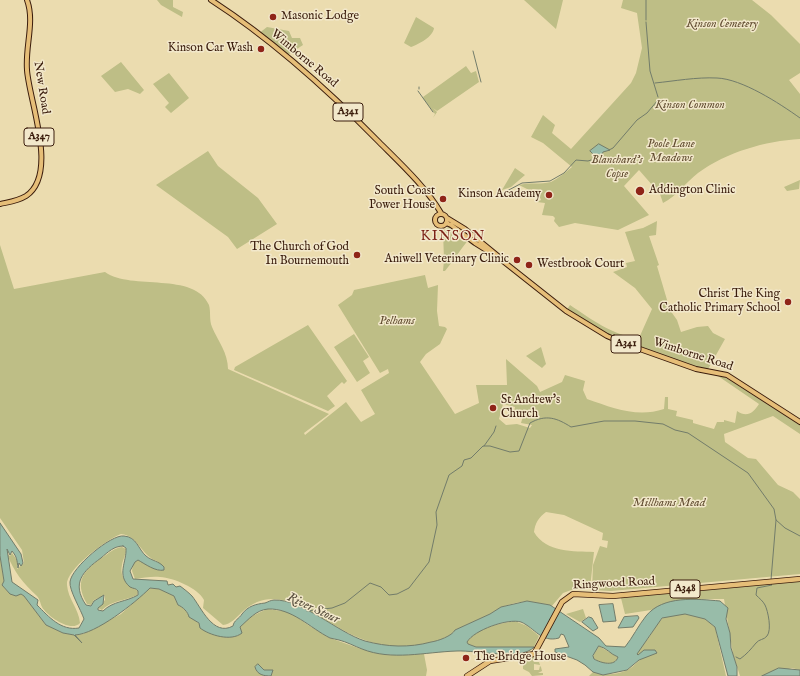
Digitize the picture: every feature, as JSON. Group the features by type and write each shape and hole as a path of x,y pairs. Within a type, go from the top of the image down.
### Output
{"highway":[{"name":"Ringwood Road","path":"467,676 490,661 534,654 559,607 565,599 573,594 613,596 775,580 800,579"}],"main road":[{"name":"New Road","path":"0,204 18,200 27,195 36,186 40,174 42,156 27,74 28,37 32,14 28,0"},
{"name":"Wimborne Road","path":"211,0 286,56 335,99 407,171 435,204 440,213"},
{"path":"440,213 447,218 446,223 442,226 436,224 436,217 440,213"},
{"name":"Wimborne Road","path":"447,218 469,232 499,258"},
{"name":"Wimborne Road","path":"446,223 452,225 474,243 499,258 566,311 607,336 696,369 727,375 800,422"}],"green space":[{"path":"157,0 173,0 173,7 183,12 182,17 161,5"},
{"path":"524,0 563,0 556,29"},
{"name":"Kinson Common","path":"623,0 752,0 771,15 800,44 800,73 789,80 800,94 800,139 760,145 721,159 698,173 672,197 663,203 660,194 639,170 624,186 649,215 618,230 575,223 559,227 554,221 555,218 553,216 542,215 545,203 537,202 541,200 537,190 529,190 519,185 551,182 572,167 543,143 531,137 543,115 555,125 552,133 571,149 631,83 636,73 642,48 637,13 621,8"},
{"path":"416,17 434,28 431,34 422,42 411,47 404,43"},
{"path":"267,27 289,31 292,38 300,38 303,45 286,56 258,34"},
{"path":"121,62 144,90 140,94 128,89 115,92 101,76"},
{"path":"466,66 471,73 476,71 479,82 437,111 433,108 437,112 433,118 435,114 422,97 424,98 423,97"},
{"path":"169,73 189,98 171,113 165,107 169,103 153,84"},
{"path":"208,151 218,166 258,198 277,224 237,249 228,237 156,185"},
{"path":"515,168 525,175 511,187 502,190"},
{"path":"800,180 799,189 787,191 784,187"},
{"path":"657,221 656,235 649,236 659,265 657,266 670,310 677,320 681,332 697,327 708,326 713,333 725,339 707,371 623,343 566,311 570,305 611,330 629,337 639,338 652,309 635,288 613,272 627,267 626,263 635,261 625,232 643,228"},
{"path":"451,225 469,239 445,271 443,271 443,231"},
{"path":"0,245 14,289 105,272 117,277 131,280 177,285 190,288 201,295 209,305 211,324 225,352 228,369 329,414 304,433 305,435 346,402 361,422 375,414 361,390 389,373 388,369 380,373 338,305 352,295 354,290 425,275 428,288 438,285 437,311 439,326 447,329 440,344 426,354 420,362 455,414 479,403 476,385 507,385 506,359 537,386 540,392 562,382 565,375 585,381 583,390 587,399 606,406 625,411 654,412 664,409 665,397 668,397 668,409 677,411 676,416 693,420 693,423 714,429 717,422 724,422 724,420 735,423 737,411 744,414 750,414 759,404 718,376 719,375 728,379 800,425 800,434 773,416 724,434 725,442 748,458 756,459 778,485 793,492 800,499 800,574 611,591 592,590 593,565 600,546 607,548 608,541 602,540 603,533 564,515 546,512 541,516 535,526 534,532 539,539 546,544 561,550 594,552 590,588 574,589 563,593 551,607 550,605 527,601 501,607 490,614 455,630 444,638 412,646 396,647 365,640 351,634 306,609 308,607 273,599 257,602 249,606 231,622 223,625 203,608 204,600 197,591 185,584 172,579 160,577 135,579 132,571 133,563 138,560 161,571 157,561 147,555 132,538 121,534 97,548 73,571 68,579 67,585 69,595 78,613 80,623 76,626 65,625 54,619 45,611 38,597 23,582 16,572 7,554 10,556 12,553 17,560 17,569 24,563 22,550 0,518","holes":["503,404 515,407 514,412 524,413 521,423 532,425 530,428 517,424 506,425 499,419"]},
{"path":"308,325 347,381 344,384 342,382 327,396 335,406 328,411 234,370 235,367"},
{"path":"354,334 369,357 363,361 370,373 357,382 334,347"},
{"path":"541,347 546,364 542,368 526,356"},
{"path":"122,547 126,549 121,570 123,578 138,591 137,595 114,602 102,610 98,608 105,600 105,595 94,600 91,605 87,604 81,589 81,583 86,572 96,562 110,552 116,548"},
{"path":"0,557 4,581 2,585 10,594 21,594 24,596 46,625 63,633 74,635 83,634 121,614 150,588 159,589 174,596 178,605 207,629 227,637 239,635 240,627 250,617 267,609 290,612 330,638 361,649 390,655 424,654 427,670 426,676 0,676"},
{"path":"800,581 800,670 792,668 763,676 740,676 733,654 724,599 694,599 666,603 651,610 625,614 621,598"},
{"path":"583,609 586,618 580,622 566,614"},
{"path":"685,614 705,619 715,627 726,676 589,676 593,672 608,674 623,672 628,670 644,657 653,654 637,654 663,618 671,615"},
{"path":"515,621 527,626 539,636 534,647 476,647 468,644 467,642 476,633 482,630 495,625"},
{"path":"599,646 619,658 613,663 602,663 594,659 593,656"},
{"path":"535,657 539,659 535,658 534,662 539,662 540,665 534,664 534,670 539,670 540,666 542,671 538,673 543,673 543,675 532,676 529,672 523,669 523,659"}],"shaded area":[{"path":"599,144 610,150 603,152 599,160 590,151"},
{"path":"0,523 21,554 23,563 21,566 19,563 18,568 15,555 12,551 10,555 7,549 12,582 38,600 37,605 56,622 73,628 79,628 84,619 71,590 70,582 72,576 84,561 101,546 110,540 124,536 135,541 146,556 160,563 164,567 164,570 158,570 138,560 135,562 130,571 133,579 167,581 168,585 173,584 176,587 180,586 192,596 208,619 219,628 233,626 235,621 250,607 274,600 285,601 308,610 354,637 382,645 406,646 423,644 441,639 448,636 455,630 490,614 501,607 527,601 550,605 599,638 606,646 625,647 646,616 653,609 671,601 691,599 720,601 728,608 726,619 730,633 731,648 737,667 737,676 728,676 715,627 705,619 685,614 662,618 637,654 638,655 644,650 655,650 657,653 639,660 627,670 603,675 593,672 577,660 555,652 555,649 569,647 564,635 561,634 559,638 553,639 543,637 521,622 515,621 500,623 477,633 467,642 468,644 476,647 534,647 528,651 520,653 498,654 457,651 409,655 385,655 373,653 330,638 293,615 277,610 268,609 256,613 240,627 242,633 237,636 226,637 214,635 200,628 199,623 189,617 188,613 178,605 174,596 159,589 150,588 135,602 104,624 84,633 75,635 82,643 74,635 63,633 46,625 24,596 21,594 16,596 10,594 2,585 4,581 0,556","holes":["123,546 126,548 123,568 124,578 130,587 138,591 138,595 115,603 103,611 98,610 98,608 103,604 104,595 94,601 91,606 86,605 79,590 79,584 84,573 111,550","599,646 618,657 616,660 608,663 600,662 594,659 593,656"]},
{"path":"613,604 616,621 603,622 599,605"},
{"path":"638,616 639,618 633,627 618,628 624,617"},
{"path":"589,617 592,618 598,628 593,631 582,622"},
{"path":"258,664 264,670 273,670 271,676 263,675 257,672 255,667"},
{"path":"779,668 800,670 800,676 762,676"}],"waterway":[{"path":"646,0 646,20"},
{"path":"646,22 650,71 658,97"},
{"path":"473,51 481,82"},
{"path":"655,83 701,78 727,79 749,87 800,118"},
{"path":"418,91 433,112"},
{"path":"609,150 613,148 637,120 647,113 658,100"},
{"path":"498,198 505,192 522,183 550,181 564,173 576,160 591,160"},
{"name":"River Stour","path":"307,611 332,608 345,603 370,583 381,587 389,595 397,594 409,588 429,562 437,525 436,512 449,475 462,466 464,460 471,458 483,446 490,446 510,452 519,451 530,423 546,418 556,419 571,427 604,421 635,421 663,424 675,430 688,433 748,473 774,509 776,520 785,528 800,536"},
{"path":"484,446 494,432 496,426"},
{"path":"771,580 776,520"},
{"path":"736,657 740,659 757,642 767,636 769,620 766,608 763,602 756,595 757,588 772,585 771,584"}],"place":[{"name":"Masonic Lodge","path":"273,17"},
{"name":"Kinson Car Wash","path":"261,49"},
{"name":"Addington Clinic","path":"640,191"},
{"name":"Kinson Academy","path":"549,195"},
{"name":"South Coast Power House","path":"443,199"},
{"name":"The Church of God In Bournemouth","path":"357,255"},
{"name":"Aniwell Veterinary Clinic","path":"517,260"},
{"name":"Westbrook Court","path":"529,265"},
{"name":"Christ The King Catholic Primary School","path":"788,302"},
{"name":"St Andrew's Church","path":"493,408"},
{"name":"The Bridge House","path":"466,658"}],"district":[{"name":"KINSON","path":"453,237"}],"park label":[{"name":"Kinson Cemetery","path":"722,25"},
{"name":"Poole Lane Meadows","path":"671,152"},
{"name":"Blanchard's Copse","path":"617,168"},
{"name":"Pelhams","path":"397,322"},
{"name":"Millhams Mead","path":"669,504"}]}
